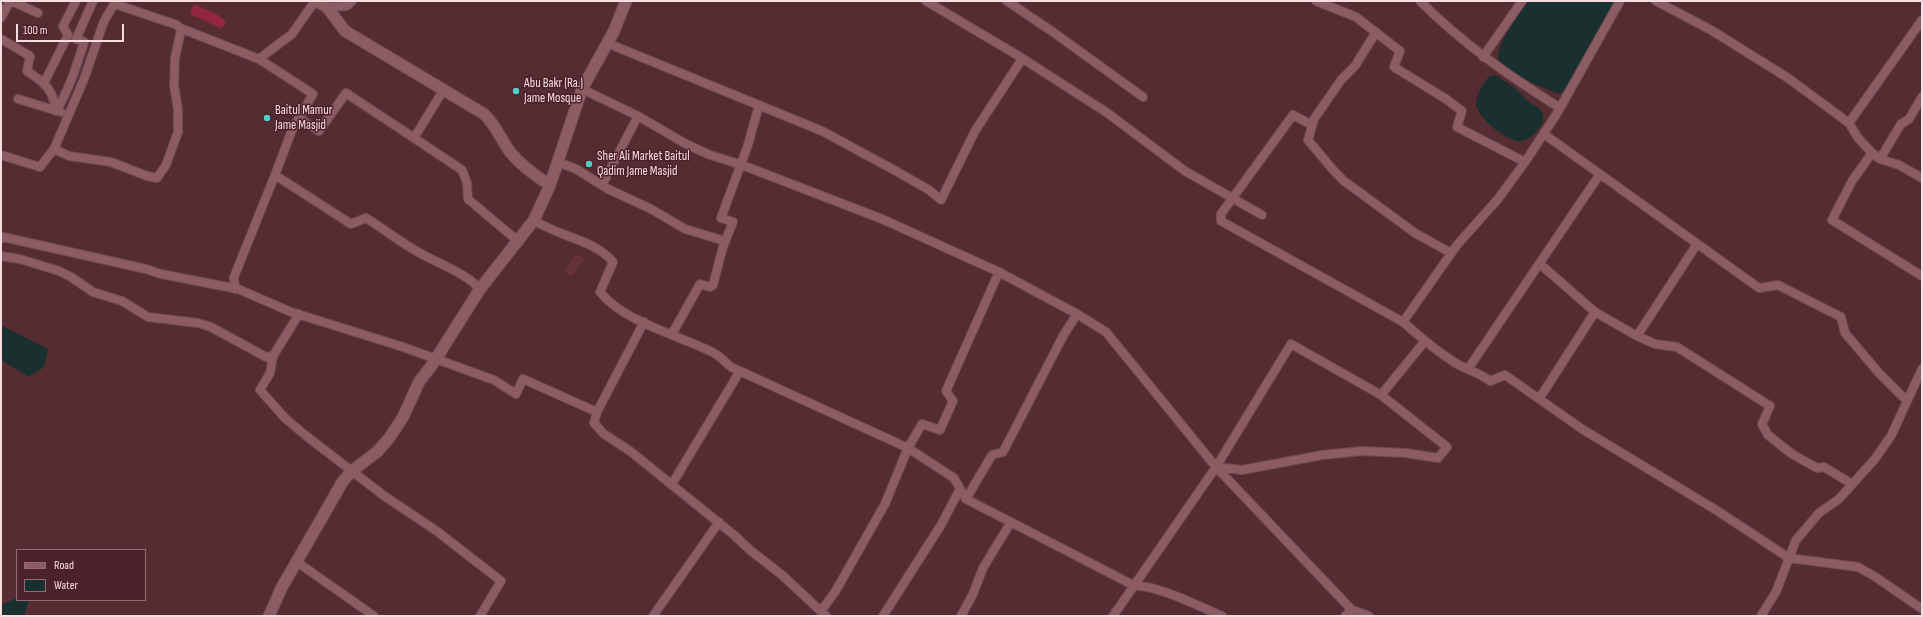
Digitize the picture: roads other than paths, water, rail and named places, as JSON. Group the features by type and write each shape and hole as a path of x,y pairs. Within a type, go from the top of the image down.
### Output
{"street":[{"path":"1,18 10,1 38,13"},
{"path":"44,83 68,34 63,26 76,1"},
{"path":"56,111 66,93 78,60 84,42 76,39 93,1"},
{"path":"259,59 292,34 316,1 327,7 345,31 484,114 494,123 503,141 518,160 550,185"},
{"path":"327,7 347,6 352,1"},
{"path":"269,616 282,587 343,481 352,471 378,451 390,437 403,417 418,382 435,359 480,288 519,242 534,220 550,185 582,89 614,31 626,1"},
{"path":"926,1 1106,112 1152,148 1185,171 1262,214"},
{"path":"1316,1 1356,17 1400,51 1394,67 1446,99 1462,111 1457,127 1525,162"},
{"path":"1420,1 1442,24 1483,57 1518,82 1560,108"},
{"path":"1483,57 1522,1"},
{"path":"1403,322 1451,253 1498,199 1544,134 1620,1"},
{"path":"1656,1 1711,30 1788,78 1849,123 1858,138 1880,159 1899,165 1922,178"},
{"path":"1,155 40,167 54,149 84,79 104,21 115,2 177,25 180,28 259,59 313,94 292,130 234,277 235,288"},
{"path":"1010,2 1143,97"},
{"path":"1849,123 1922,20"},
{"path":"54,149 68,156 111,162 147,176 157,178 166,165 178,132 178,110 174,85 175,58 180,37 180,28"},
{"path":"1376,32 1355,66 1341,80 1324,102 1314,119 1308,140 1344,181 1415,233 1451,253"},
{"path":"1,39 30,56 27,71 44,83 54,97 56,111"},
{"path":"607,43 822,131 896,171 940,200 975,130 1022,59"},
{"path":"582,89 638,116 686,144 710,155 742,165 882,219 999,272 1087,319 1106,332 1216,467 1348,613 1368,616"},
{"path":"414,138 444,90"},
{"path":"299,118 319,131 346,93 462,170 467,183 468,199 519,242"},
{"path":"1880,159 1902,124 1909,119 1922,97"},
{"path":"18,99 56,111 69,113"},
{"path":"672,334 700,284 710,287 713,285 725,241 732,222 721,218 742,165 759,105"},
{"path":"602,185 638,116"},
{"path":"1312,125 1293,116 1221,214 1221,221 1403,322 1425,341 1455,363 1481,374 1490,381 1505,374 1582,429 1716,510 1789,558 1858,567 1874,576 1922,609"},
{"path":"1544,134 1759,288 1778,285 1841,317 1845,333 1879,373 1906,400"},
{"path":"1872,153 1852,181 1832,220 1922,276"},
{"path":"558,162 576,169 608,190 651,209 685,229 725,241"},
{"path":"1468,369 1600,174"},
{"path":"275,175 351,224 366,218 440,265 457,271 480,288"},
{"path":"534,220 545,228 606,253 613,262 600,292 608,301 644,322 713,352 732,367 740,371 908,448 954,478 966,499 1133,585 1141,586 1179,598 1222,616"},
{"path":"1,239 3,237 146,269 161,274 235,288 299,314 351,330 494,380 516,394 524,379 597,412"},
{"path":"1637,336 1697,244"},
{"path":"1,256 59,271 71,277 93,292 122,302 148,318 211,327 266,357 273,356"},
{"path":"1540,264 1595,312 1637,336 1655,344 1677,347 1770,406 1762,424 1768,435 1792,454 1817,468 1824,467 1852,484"},
{"path":"644,322 597,412 594,423 604,434 630,451 719,522 750,550 782,575 823,614 885,504 908,448 922,424 940,430 953,401 946,391 999,272"},
{"path":"1539,399 1595,312"},
{"path":"299,314 273,356 270,372 260,390 285,418 383,495 444,536 478,562 485,570 501,581 480,616"},
{"path":"966,499 992,455 1003,452 1063,336 1077,314"},
{"path":"1381,395 1425,341"},
{"path":"1113,616 1216,467 1291,344 1381,395 1447,447 1438,458 1406,453 1362,451 1322,455 1242,470 1216,467"},
{"path":"1761,616 1776,592 1796,540 1819,512 1839,499 1874,460 1891,436 1906,400 1922,369"},
{"path":"672,484 740,371"},
{"path":"884,616 941,525 960,489"},
{"path":"653,616 719,522"},
{"path":"961,616 973,594 983,568 1010,522"},
{"path":"296,562 374,616"}],"water":[{"path":"1528,1 1617,1 1567,87 1560,94 1515,74 1507,69 1498,58 1501,45 1505,37"},
{"path":"1496,75 1515,88 1529,102 1539,108 1543,114 1543,123 1527,140 1513,140 1500,133 1481,115 1478,109 1476,100 1481,89 1489,76"},
{"path":"1,325 48,349 44,367 29,377 1,360"},
{"path":"16,598 16,601 29,601 24,616 1,616 1,605"}],"place":[{"name":"Abu Bakr (Ra.) Jame Mosque","path":"516,91"},
{"name":"Baitul Mamur Jame Masjid","path":"267,118"},
{"name":"Sher Ali Market Baitul Qadim Jame Masjid","path":"589,164"}]}
